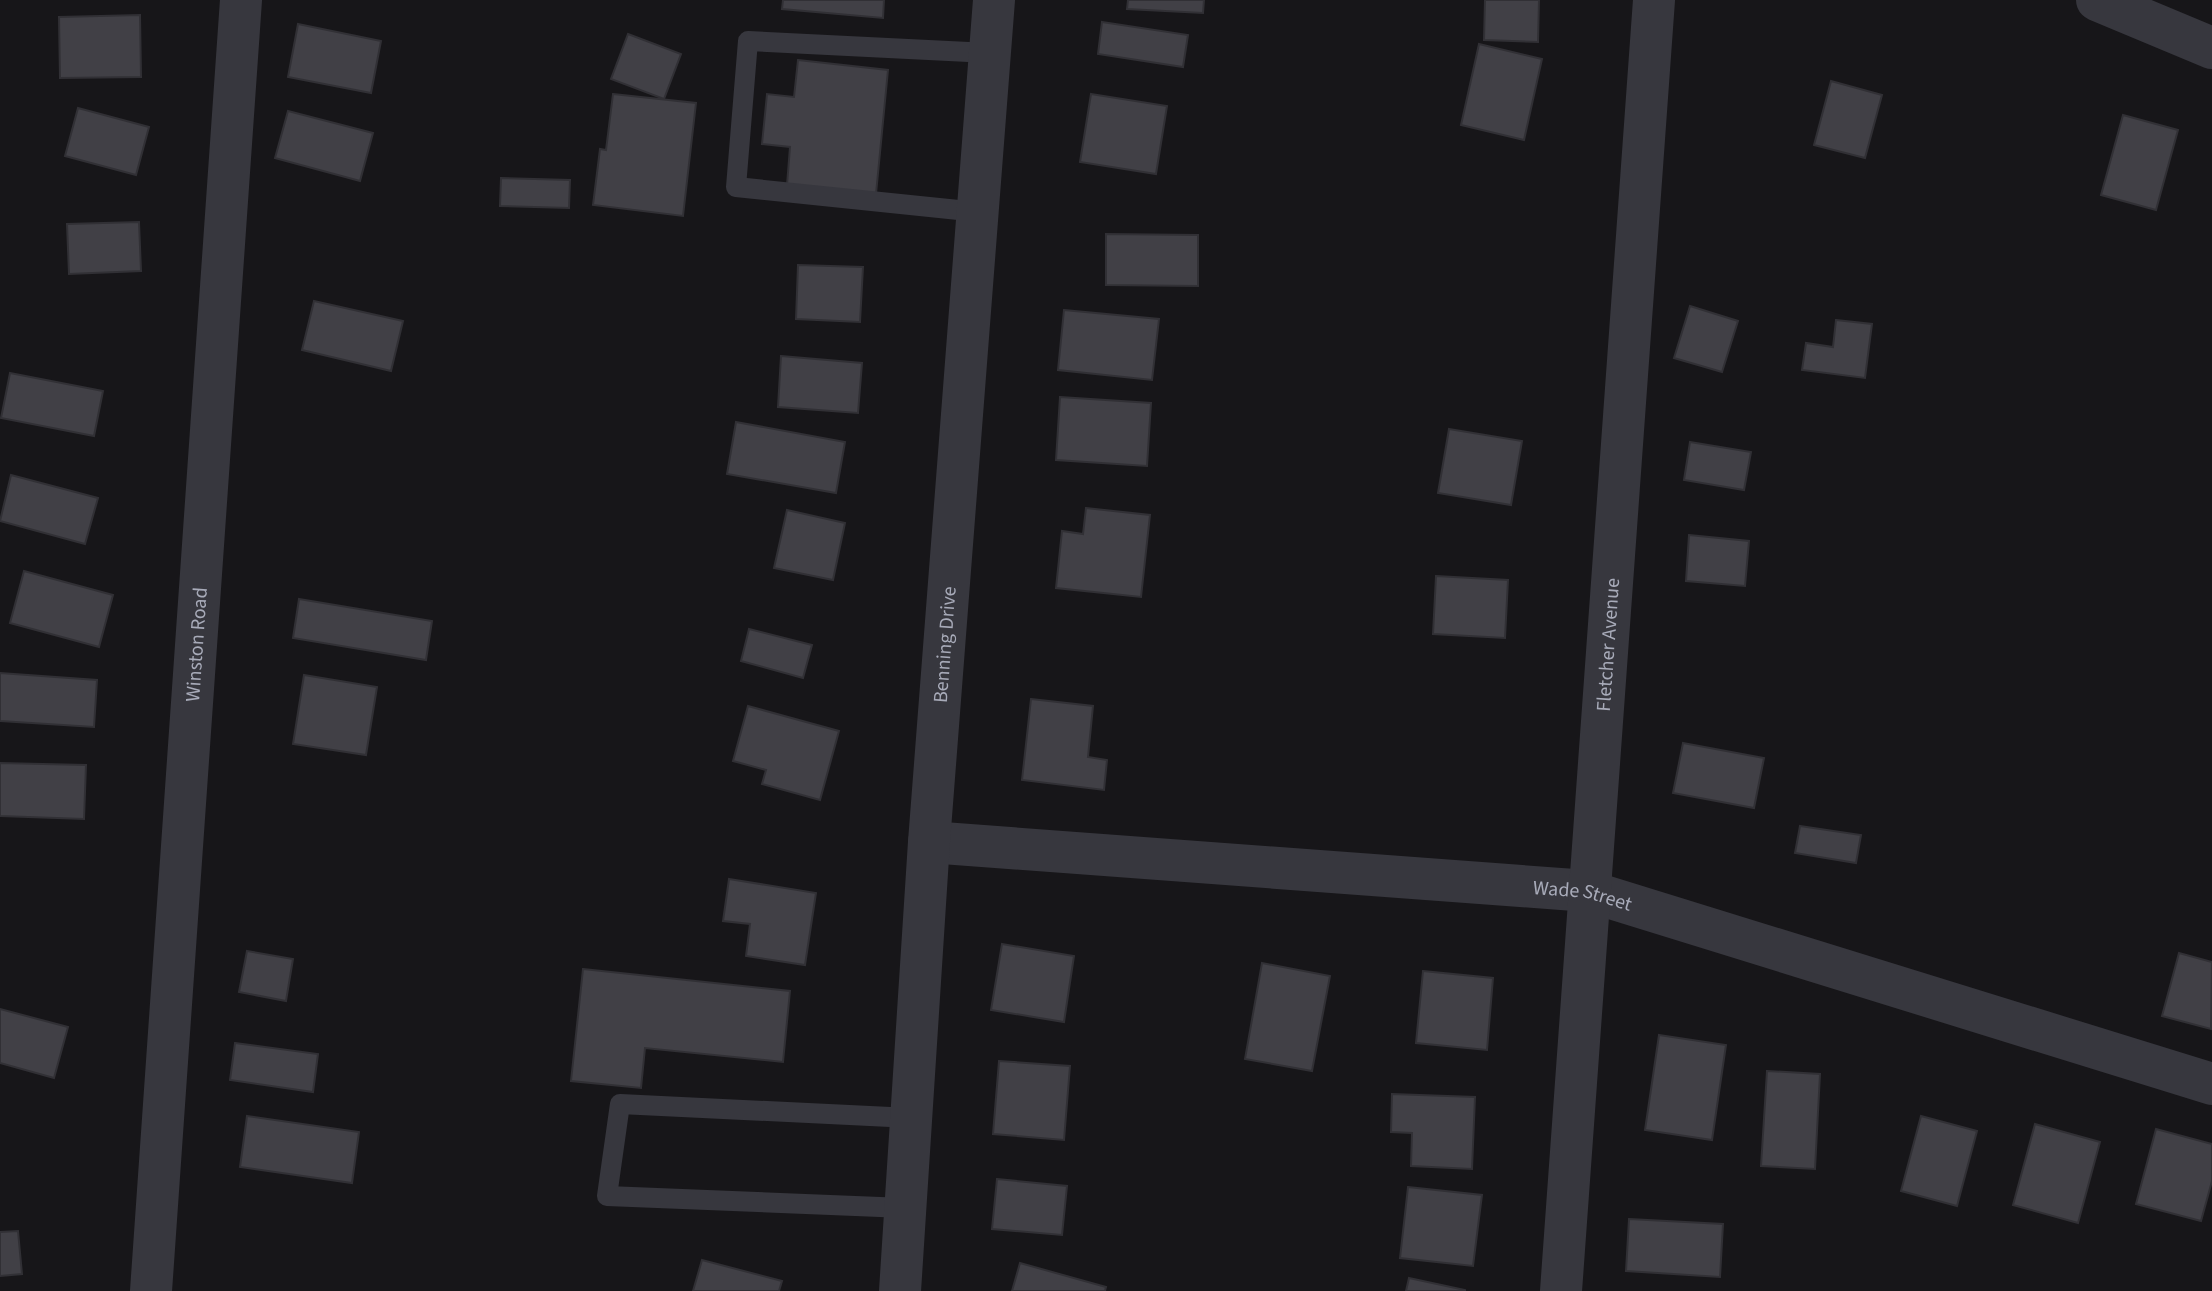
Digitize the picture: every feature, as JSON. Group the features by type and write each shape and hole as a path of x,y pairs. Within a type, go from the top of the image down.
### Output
{"street":[{"name":"Winston Road","path":"151,1291 241,0"},
{"name":"Benning Drive","path":"900,1291 929,842 994,0"},
{"name":"Fletcher Avenue","path":"1561,1291 1654,0"},
{"path":"2097,0 2212,48"},
{"name":"Wade Street","path":"929,842 1588,891 2212,1084"}],"lane":[{"path":"978,212 736,187 748,41 989,53"},
{"path":"905,1208 607,1196 620,1104 911,1118"}],"building":[{"path":"783,0 884,0 883,18 782,9"},
{"path":"1128,0 1204,0 1203,13 1127,9"},
{"path":"1485,0 1539,0 1538,42 1484,40"},
{"path":"140,15 141,77 60,78 59,17"},
{"path":"1102,22 1188,35 1183,67 1098,54"},
{"path":"298,24 381,41 371,93 288,77"},
{"path":"628,34 681,54 664,99 611,79"},
{"path":"1479,44 1542,59 1524,140 1461,125"},
{"path":"798,60 888,70 876,194 787,185 790,147 762,144 767,94 794,97"},
{"path":"1831,81 1882,95 1865,158 1814,145"},
{"path":"613,94 696,103 683,216 593,205 600,149 606,150"},
{"path":"1091,94 1167,106 1156,174 1080,162"},
{"path":"78,108 149,127 136,175 65,156"},
{"path":"288,111 373,133 360,181 275,158"},
{"path":"2123,115 2178,130 2156,210 2101,195"},
{"path":"501,178 570,180 569,208 500,206"},
{"path":"139,222 141,271 69,274 67,224"},
{"path":"1106,234 1198,235 1198,286 1106,285"},
{"path":"798,265 863,267 860,322 796,319"},
{"path":"314,301 403,321 391,371 302,350"},
{"path":"1690,306 1738,321 1722,372 1674,358"},
{"path":"1064,310 1159,319 1152,380 1058,370"},
{"path":"1836,320 1872,324 1865,378 1802,370 1806,343 1833,347"},
{"path":"781,356 862,363 858,413 778,407"},
{"path":"10,373 103,391 94,436 1,418"},
{"path":"1060,397 1151,403 1147,466 1056,460"},
{"path":"736,422 845,442 836,493 727,474"},
{"path":"1449,429 1522,441 1511,505 1438,493"},
{"path":"1690,442 1751,452 1744,490 1684,480"},
{"path":"11,475 98,498 85,544 0,521"},
{"path":"1086,508 1150,515 1141,597 1056,588 1062,531 1083,534"},
{"path":"787,510 845,523 833,580 774,568"},
{"path":"1689,535 1749,541 1745,586 1686,581"},
{"path":"24,571 113,595 99,647 10,623"},
{"path":"1436,576 1508,580 1505,638 1433,634"},
{"path":"299,599 432,621 426,660 293,638"},
{"path":"749,629 812,645 803,678 741,661"},
{"path":"0,673 97,680 94,727 0,721"},
{"path":"304,675 377,687 366,755 293,744"},
{"path":"1031,699 1093,706 1088,757 1107,760 1104,790 1022,780"},
{"path":"748,706 839,731 820,800 762,784 766,770 733,761"},
{"path":"1683,743 1764,758 1754,808 1673,793"},
{"path":"0,763 86,765 84,819 0,816"},
{"path":"1800,826 1861,835 1856,863 1795,853"},
{"path":"729,879 816,893 805,965 746,956 750,924 723,921"},
{"path":"1002,944 1074,956 1064,1022 991,1010"},
{"path":"247,951 293,959 286,1001 239,992"},
{"path":"2179,953 2212,962 2211,1029 2162,1016"},
{"path":"1262,963 1330,976 1312,1071 1245,1059"},
{"path":"583,969 790,991 783,1062 645,1048 641,1088 571,1081"},
{"path":"1423,971 1493,978 1487,1050 1416,1043"},
{"path":"0,1009 68,1027 54,1078 0,1063"},
{"path":"1659,1035 1726,1045 1712,1140 1645,1130"},
{"path":"235,1043 318,1054 313,1092 230,1080"},
{"path":"999,1061 1070,1066 1064,1140 993,1134"},
{"path":"1767,1071 1820,1074 1815,1169 1761,1166"},
{"path":"1392,1094 1475,1097 1472,1169 1411,1166 1412,1133 1391,1132"},
{"path":"247,1116 359,1132 352,1183 240,1167"},
{"path":"1921,1116 1977,1131 1957,1206 1901,1191"},
{"path":"2035,1124 2100,1142 2078,1223 2013,1205"},
{"path":"2156,1129 2212,1144 2212,1181 2201,1221 2136,1204"},
{"path":"997,1179 1067,1186 1062,1235 992,1229"},
{"path":"1408,1187 1482,1195 1473,1266 1400,1258"},
{"path":"1629,1219 1723,1224 1720,1277 1626,1271"},
{"path":"18,1231 22,1274 0,1276 0,1232"},
{"path":"702,1260 782,1281 779,1291 693,1291"},
{"path":"1020,1263 1106,1287 1105,1291 1012,1291"},
{"path":"1409,1278 1465,1290 1465,1291 1406,1291"}]}
